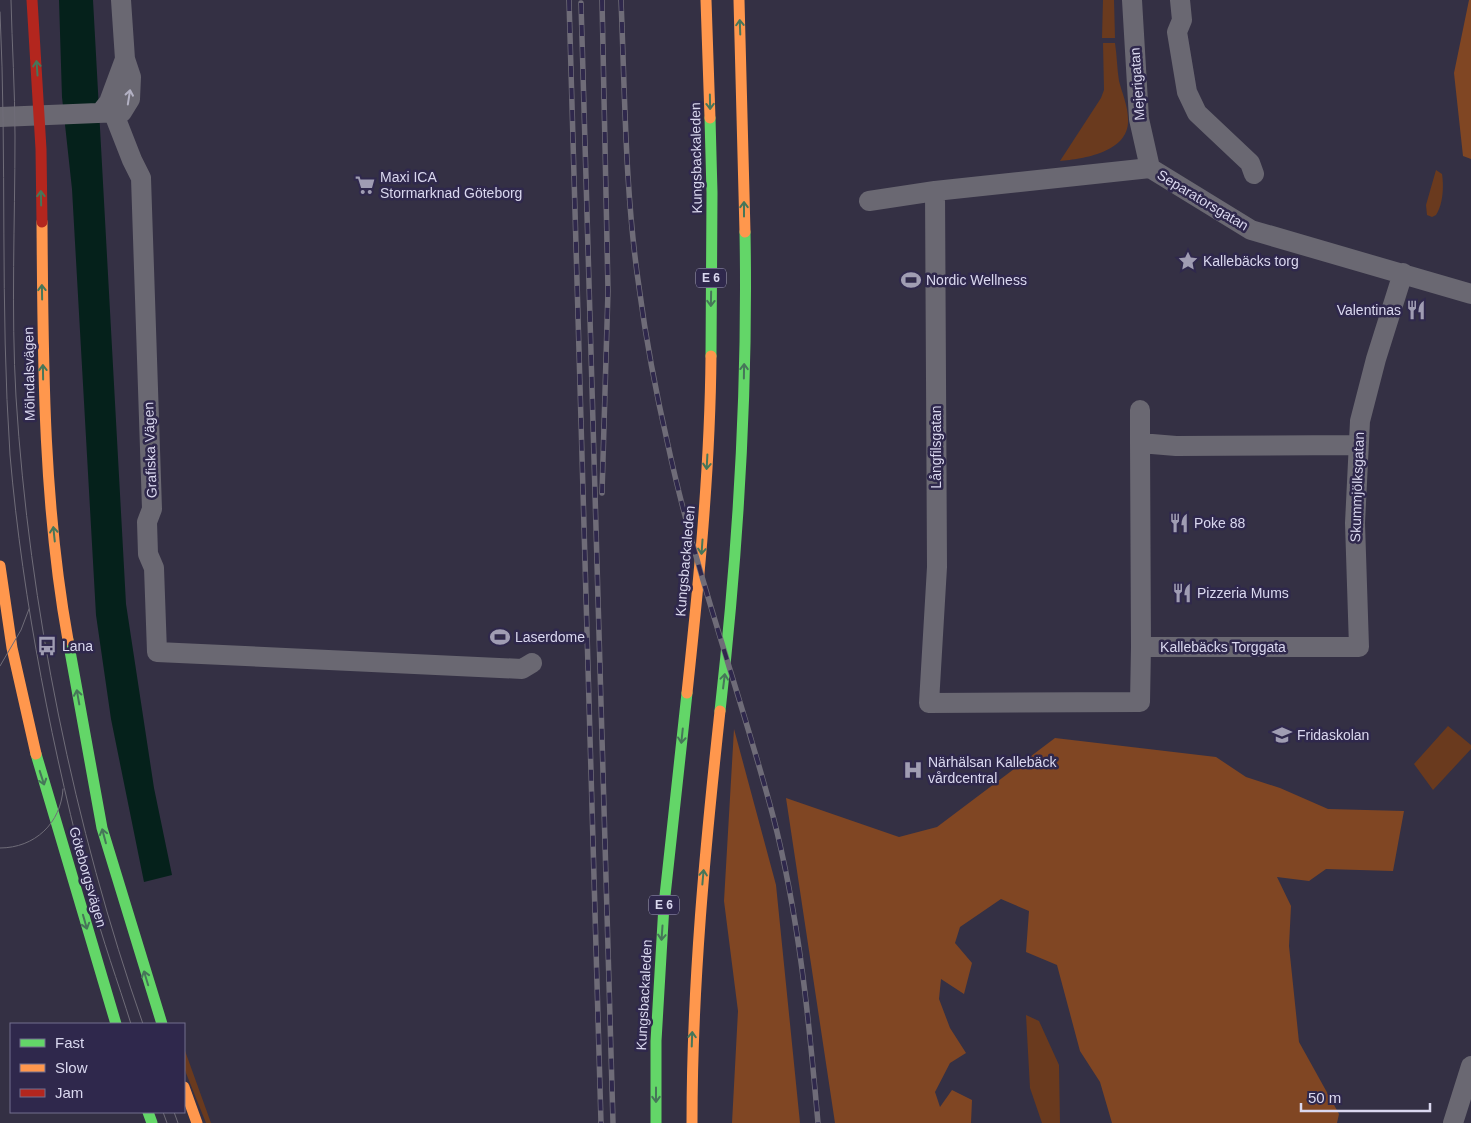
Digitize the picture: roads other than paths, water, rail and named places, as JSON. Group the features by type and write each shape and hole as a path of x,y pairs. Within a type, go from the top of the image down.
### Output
{"main road":[{"name":"Mölndalsvägen","path":"32,0 39,116 44,413 49,491 63,612 87,745"},
{"name":"Kungsbackaleden","path":"656,1123 656,1041 664,905 698,591 710,418 712,193 704,0"},
{"name":"E 6","path":"692,1123 695,975 712,781 734,595 743,448 744,202 739,0"},
{"name":"Göteborgsvägen","path":"0,566 12,648 32,739 116,1023"},
{"name":"Göteborgsvägen","path":"87,745 102,828 162,1023"},
{"path":"185,1090 196,1123"}],"street":[{"path":"0,117 108,113 109,102 125,59 121,0"},
{"name":"Mejerigatan","path":"1132,0 1139,119 1150,168"},
{"path":"1180,0 1182,20 1177,32 1187,92 1197,113 1250,163 1254,174"},
{"name":"Grafiska Vägen","path":"108,113 141,178 152,510 147,522 148,554 154,568 157,652 522,669 532,663"},
{"name":"Separatorsgatan","path":"869,201 935,191 1150,168 1251,230 1297,245 1403,273 1471,294"},
{"name":"Långfilsgatan","path":"935,191 937,567 929,703 1140,702 1141,647"},
{"name":"Skummjölksgatan","path":"1358,647 1355,523 1357,445 1360,421 1376,359 1403,273"},
{"name":"Kallebäcks Torggata","path":"1140,410 1141,647 1358,647"},
{"path":"1140,443 1176,446 1357,445"},
{"path":"1453,1123 1471,1066"}],"tram line":[{"path":"11,0 15,119 13,299 16,397 22,476 32,555 58,715 76,794 118,949 143,1023"},
{"path":"0,12 7,400 10,455 23,567 41,677 64,787 95,912 131,1023"},
{"path":"0,666 21,630 29,609"},
{"path":"0,848 24,844 44,831 57,813 63,789"},
{"path":"163,1113 167,1123"},
{"path":"174,1113 178,1123"}],"railway":[{"path":"569,0 601,1123"},
{"path":"602,0 608,291 602,493"},
{"path":"621,0 626,144 631,216 634,251 648,347 655,386 691,539 760,770 782,854 802,968 818,1123"},
{"path":"581,3 613,1123"}],"place":[{"name":"Maxi ICA Stormarknad Göteborg","path":"365,185"},
{"name":"Kallebäcks torg","path":"1188,261"},
{"name":"Nordic Wellness","path":"911,280"},
{"name":"Valentinas","path":"1416,310"},
{"name":"Poke 88","path":"1179,523"},
{"name":"Pizzeria Mums","path":"1182,593"},
{"name":"Laserdome","path":"500,637"},
{"name":"Lana","path":"47,646"},
{"name":"Fridaskolan","path":"1282,735"},
{"name":"Närhälsan Kallebäck vårdcentral","path":"913,770"}]}
